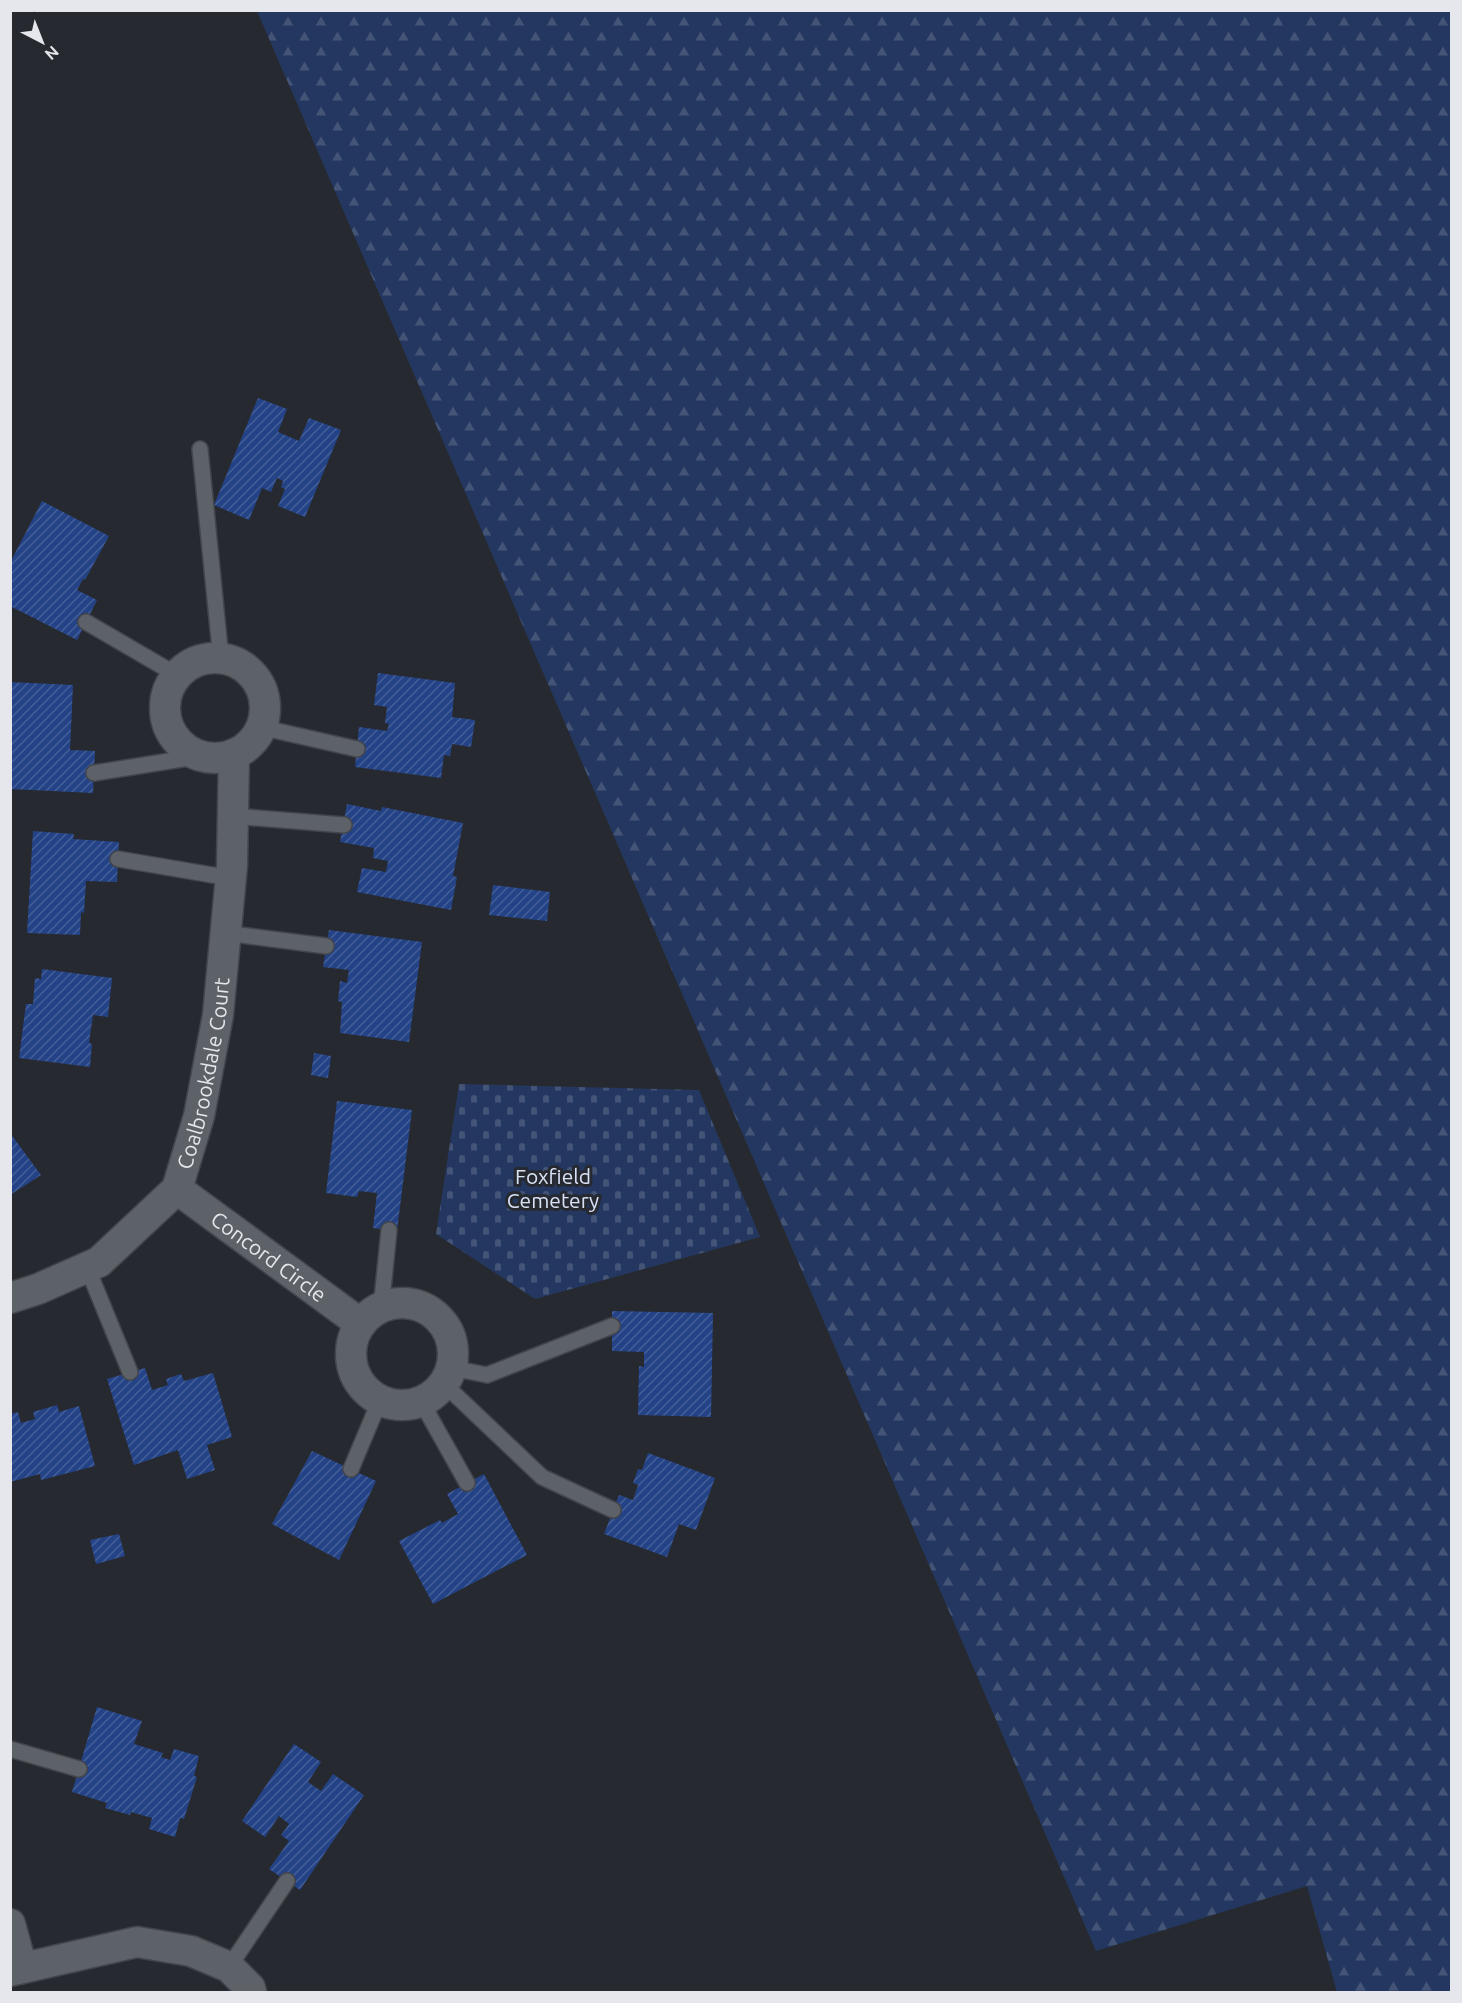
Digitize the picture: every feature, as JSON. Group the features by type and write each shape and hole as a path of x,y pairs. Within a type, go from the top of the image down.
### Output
{"street":[{"path":"221,658 237,663 250,672 259,686 264,702 264,718 258,733 248,746 234,754 218,758 201,756 186,749 174,738 167,723 165,706 168,690 177,675 190,664 205,659 221,658"},
{"name":"Coalbrookdale Court","path":"10,1298 38,1289 99,1262 177,1189 200,1116 218,1015 230,878 234,754"},
{"name":"Concord Circle","path":"177,1189 371,1316"},
{"path":"408,1303 425,1308 439,1319 449,1333 453,1350 439,1385 401,1406 385,1403 371,1396 360,1384 353,1370 351,1353 354,1338 371,1316 391,1305 408,1303"},
{"path":"10,1924 16,1970 137,1942 191,1951 229,1967 250,1988 251,1992"}],"lane":[{"path":"200,449 221,658"},
{"path":"86,622 177,675"},
{"path":"260,727 357,749"},
{"path":"94,773 201,756"},
{"path":"233,816 344,825"},
{"path":"118,859 230,878"},
{"path":"225,933 326,946"},
{"path":"371,1316 389,1230"},
{"path":"87,1268 130,1372"},
{"path":"439,1385 487,1375 612,1326"},
{"path":"439,1385 467,1483"},
{"path":"439,1385 542,1478 613,1510"},
{"path":"351,1469 380,1400"},
{"path":"10,1749 79,1769"},
{"path":"229,1967 287,1881"}],"green space":[{"path":"257,11 1451,11 1451,1992 1337,1992 1307,1886 1096,1951"},
{"name":"Foxfield Cemetery","path":"459,1084 699,1090 760,1237 535,1299 436,1234"}],"building":[{"path":"258,398 287,409 278,432 299,441 309,418 341,430 305,517 278,506 285,489 281,487 283,481 277,478 271,492 262,488 249,520 214,505"},
{"path":"42,501 109,536 77,590 97,600 77,640 10,606 10,563"},
{"path":"378,673 455,683 452,717 475,720 471,747 452,744 450,756 444,755 441,778 355,767 359,727 387,731 389,724 385,723 387,707 374,705"},
{"path":"10,682 73,685 70,750 95,751 93,793 10,789"},
{"path":"347,804 381,811 382,807 463,823 453,876 457,877 451,910 357,892 362,868 386,872 388,861 373,858 374,848 340,842"},
{"path":"33,831 74,834 73,839 119,842 117,882 86,881 80,935 27,933"},
{"path":"493,885 550,892 547,921 489,915"},
{"path":"329,930 422,942 409,1042 340,1033 342,1002 338,1001 340,981 347,983 349,970 323,967"},
{"path":"42,969 112,978 108,1017 93,1015 89,1043 92,1044 90,1067 19,1058 26,1004 33,1004 35,978 41,979"},
{"path":"314,1053 331,1056 328,1078 311,1075"},
{"path":"337,1101 412,1110 397,1231 373,1228 377,1193 359,1191 357,1197 326,1193"},
{"path":"10,1133 41,1175 10,1195"},
{"path":"612,1311 713,1313 711,1417 638,1415 639,1366 644,1367 644,1352 612,1351"},
{"path":"145,1368 152,1390 168,1385 166,1379 181,1374 184,1381 213,1373 232,1437 207,1445 215,1470 187,1479 178,1450 134,1465 107,1379"},
{"path":"57,1405 59,1412 79,1406 95,1466 41,1480 40,1474 10,1482 10,1414 18,1412 21,1423 35,1419 33,1412"},
{"path":"312,1451 376,1481 339,1560 272,1524"},
{"path":"648,1453 715,1478 696,1530 679,1524 667,1557 604,1534 619,1495 633,1500 638,1485 633,1483 638,1469 642,1470"},
{"path":"484,1474 527,1555 433,1604 399,1541 440,1520 442,1523 458,1514 447,1494"},
{"path":"119,1534 125,1556 96,1564 90,1540"},
{"path":"97,1707 142,1721 134,1744 163,1753 161,1757 170,1760 174,1749 199,1756 194,1776 197,1777 184,1819 180,1818 175,1837 149,1829 152,1818 105,1808 107,1803 72,1792"},
{"path":"294,1744 321,1762 308,1782 321,1791 333,1774 364,1795 300,1890 269,1869 289,1841 281,1835 289,1824 279,1816 265,1837 242,1821"}]}
